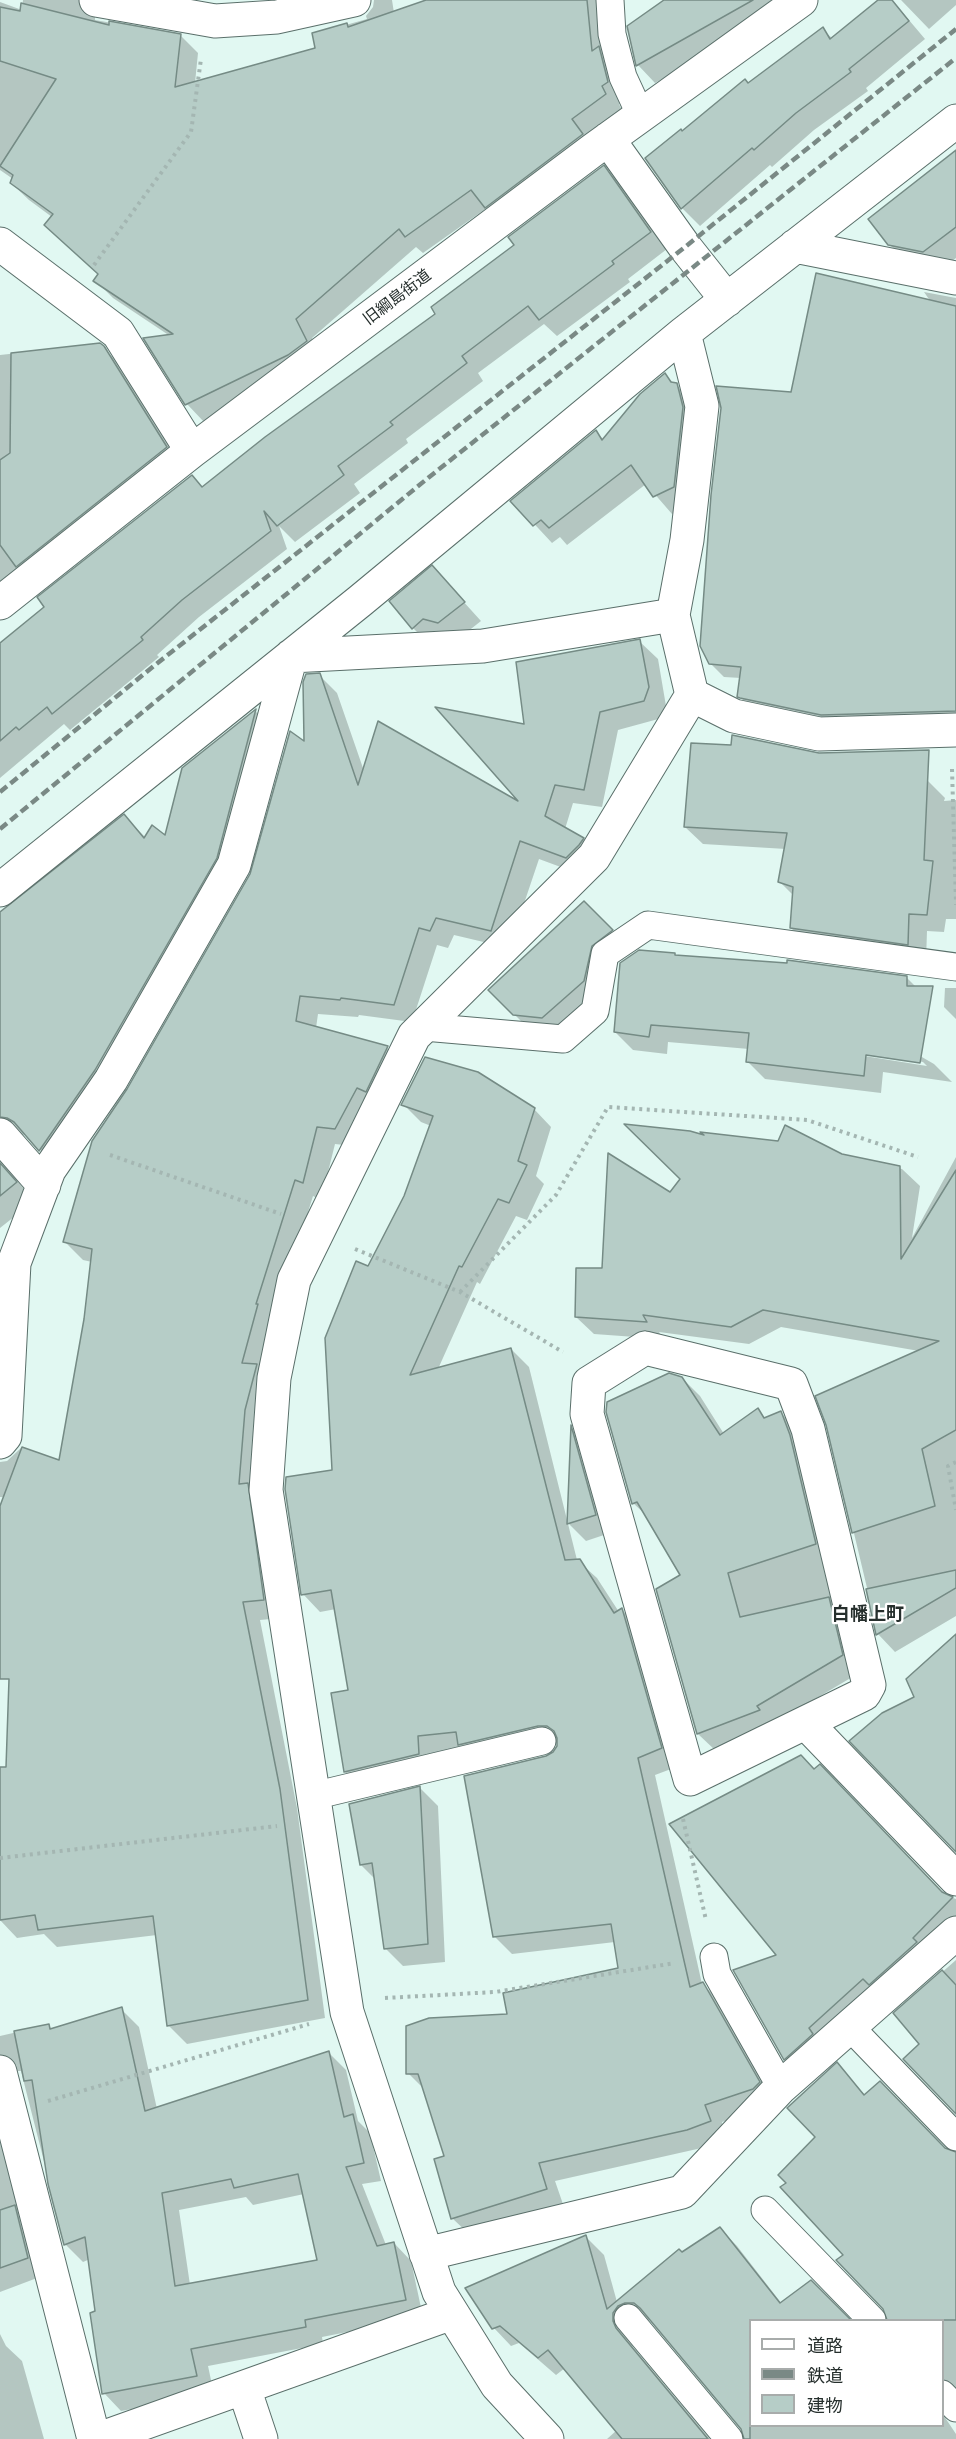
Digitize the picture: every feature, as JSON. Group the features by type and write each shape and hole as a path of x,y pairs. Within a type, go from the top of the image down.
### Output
{"street":[{"path":"96,0 215,21 277,17 354,0"},
{"name":"旧綱島街道","path":"0,603 192,451 608,139 801,0"},
{"path":"0,890 291,656 684,333 956,121"},
{"path":"608,139 727,300"},
{"path":"0,244 118,333 192,451"},
{"path":"795,246 956,278"},
{"path":"547,2439 496,2385 439,2292 346,2006 266,1490 276,1367 294,1280 414,1036 594,857 692,695 673,615 687,540 702,406 684,333"},
{"path":"291,656 483,646 673,615"},
{"path":"0,1442 5,1436 15,1263 49,1170 111,1080 234,865 291,656"},
{"path":"692,695 734,716 819,734 953,730"},
{"path":"0,1135 44,1185"},
{"path":"645,1348 791,1384 808,1429 869,1684 864,1694 807,1724 690,1779 587,1413 589,1383 645,1348"},
{"path":"807,1724 956,1879"},
{"path":"426,2254 682,2192 781,2087 956,1933"},
{"path":"0,2072 8,2118 94,2439"},
{"path":"99,2439 452,2313"},
{"path":"244,2388 261,2439"}],"lane":[{"path":"610,0 612,34 622,77 641,116"},
{"path":"424,1027 563,1039 595,1011 604,954 648,925 956,967"},
{"path":"315,1808 542,1741"},
{"path":"714,1957 717,1974 781,2087"},
{"path":"850,2027 956,2137"},
{"path":"765,2210 871,2319"},
{"path":"628,2318 729,2439"},
{"path":"944,2396 956,2408"}],"path":[{"path":"91,270 191,132 201,57"},
{"path":"953,730 956,905"},
{"path":"460,1292 556,1195 608,1107 807,1120 918,1157"},
{"path":"69,1141 319,1231 460,1292 602,1375"},
{"path":"956,1462 948,1466 956,1510"},
{"path":"8,2118 346,2006 495,1992 714,1957 680,1804 690,1779"},
{"path":"0,1858 315,1808"}],"building":[{"path":"426,0 587,0 592,51 599,46 608,82 602,86 606,94 572,119 583,134 485,208 471,190 405,237 399,229 296,319 307,341 288,355 185,405 143,338 173,334 93,281 98,274 44,225 53,214 10,183 13,175 0,166 56,79 0,61 0,7 20,11 21,3 109,25 109,21 181,34 175,87 315,48 312,33 347,23 348,27"},
{"path":"664,0 753,0 636,66 627,26"},
{"path":"878,0 892,0 909,21 849,69 851,72 796,113 754,150 752,148 681,209 645,158 745,79 748,83 823,27 830,39"},
{"path":"956,150 956,227 923,252 888,245 868,219"},
{"path":"604,165 651,232 612,261 614,264 539,320 528,306 462,356 467,363 390,422 393,425 338,466 344,475 277,526 264,511 271,531 182,600 141,637 143,640 52,714 47,707 19,730 16,727 0,741 0,643 44,607 37,597 192,475 202,487 265,437 435,314 431,307 514,245 508,237"},
{"path":"816,273 956,306 956,711 821,715 740,698 737,697 741,667 709,664 700,646 711,495 721,408 716,386 791,392"},
{"path":"100,343 167,447 16,567 0,545 0,460 10,453 11,353"},
{"path":"665,373 671,382 677,383 683,407 674,487 653,497 631,465 549,528 541,520 533,526 510,501 596,430 602,440 640,394"},
{"path":"432,565 465,602 438,623 423,619 412,629 389,601"},
{"path":"640,639 649,687 644,701 600,712 584,790 555,785 545,816 584,838 579,845 566,858 520,841 491,931 436,918 430,931 419,928 394,1005 341,998 340,1000 300,996 296,1021 388,1046 366,1092 357,1088 335,1129 317,1127 303,1183 295,1180 256,1304 258,1304 242,1363 257,1364 245,1410 239,1484 248,1483 264,1600 243,1602 280,1789 308,2000 167,2026 153,1916 38,1930 35,1915 0,1920 0,1767 6,1767 9,1679 0,1679 0,1506 22,1447 59,1460 84,1319 92,1249 63,1242 92,1141 127,1089 250,874 290,731 304,741 303,682 306,674 320,673 358,785 378,721 518,801 435,707 524,724 516,662"},
{"path":"256,709 217,858 95,1070 39,1151 14,1122 0,1117 0,912 124,814 144,838 152,825 165,835 182,768"},
{"path":"732,735 819,753 929,750 924,860 933,861 927,915 909,914 908,945 790,928 793,887 778,882 787,833 684,827 691,743 731,745"},
{"path":"584,901 613,930 592,946 584,981 542,1018 513,1015 488,990"},
{"path":"639,950 675,953 675,955 787,963 787,960 907,976 907,986 933,986 920,1063 866,1055 864,1076 746,1062 749,1033 651,1025 649,1037 614,1032 620,963"},
{"path":"425,1057 478,1072 535,1108 518,1161 527,1165 509,1203 498,1199 462,1267 459,1266 410,1375 511,1348 565,1560 580,1559 614,1613 622,1608 662,1748 638,1758 690,1987 703,1982 760,2082 753,2089 705,2105 711,2121 687,2130 539,2163 547,2189 451,2219 434,2159 444,2156 418,2074 406,2074 406,2026 429,2018 507,2014 503,1993 618,1968 611,1924 493,1937 464,1776 546,1756 557,1746 554,1731 547,1726 538,1726 458,1745 456,1732 418,1736 419,1754 344,1772 331,1693 348,1690 331,1590 301,1595 285,1489 286,1477 332,1470 325,1338 356,1261 368,1266 404,1196 433,1116 401,1105"},
{"path":"624,1124 690,1131 704,1135 700,1132 778,1141 785,1125 842,1154 900,1166 901,1259 956,1170 956,1430 922,1449 935,1506 852,1533 826,1425 815,1396 939,1341 763,1310 731,1327 643,1315 647,1322 575,1317 576,1268 602,1268 608,1153 670,1192 680,1179"},
{"path":"0,1163 17,1182 0,1196"},
{"path":"669,1373 682,1377 720,1435 758,1408 764,1418 781,1411 790,1435 816,1544 728,1573 740,1617 829,1597 843,1655 757,1706 760,1710 697,1734 656,1589 680,1575 637,1502 632,1504 606,1412 607,1402"},
{"path":"571,1425 596,1515 567,1524"},
{"path":"956,1570 956,1588 876,1635 866,1589"},
{"path":"956,1634 956,1852 849,1741 882,1713 914,1697 906,1679"},
{"path":"801,1755 814,1769 820,1764 942,1892 953,1897 913,1938 917,1942 869,1985 863,1979 809,2028 813,2034 784,2060 733,1970 776,1955 669,1824"},
{"path":"420,1786 428,1944 384,1949 372,1863 360,1865 349,1804"},
{"path":"942,1970 956,1985 956,2114 903,2059 919,2044 893,2013"},
{"path":"122,2007 145,2111 329,2051 344,2117 353,2114 364,2163 346,2167 377,2246 394,2242 406,2300 305,2320 306,2327 191,2349 197,2376 102,2394 90,2313 95,2311 85,2237 64,2245 48,2184 32,2080 24,2081 14,2031 49,2024 50,2029","holes":["298,2174 317,2260 175,2286 162,2193 231,2179 234,2188"]},
{"path":"837,2062 864,2095 880,2081 945,2148 956,2152 956,2320 887,2319 883,2309 836,2260 843,2255 780,2187 786,2183 778,2175 815,2137 787,2108"},
{"path":"15,2205 28,2258 0,2268 0,2210"},
{"path":"720,2227 780,2303 811,2280 850,2319 749,2319 750,2439 744,2439 741,2429 634,2303 618,2306 613,2313 616,2328 708,2439 622,2439 548,2350 538,2358 500,2326 492,2329 465,2288 586,2235 607,2309 679,2249 682,2252"}],"railway":[{"path":"0,792 155,665 685,247 956,29"},
{"path":"0,829 428,478 956,58"}],"district":[{"name":"白幡上町","path":"868,1614"}]}
